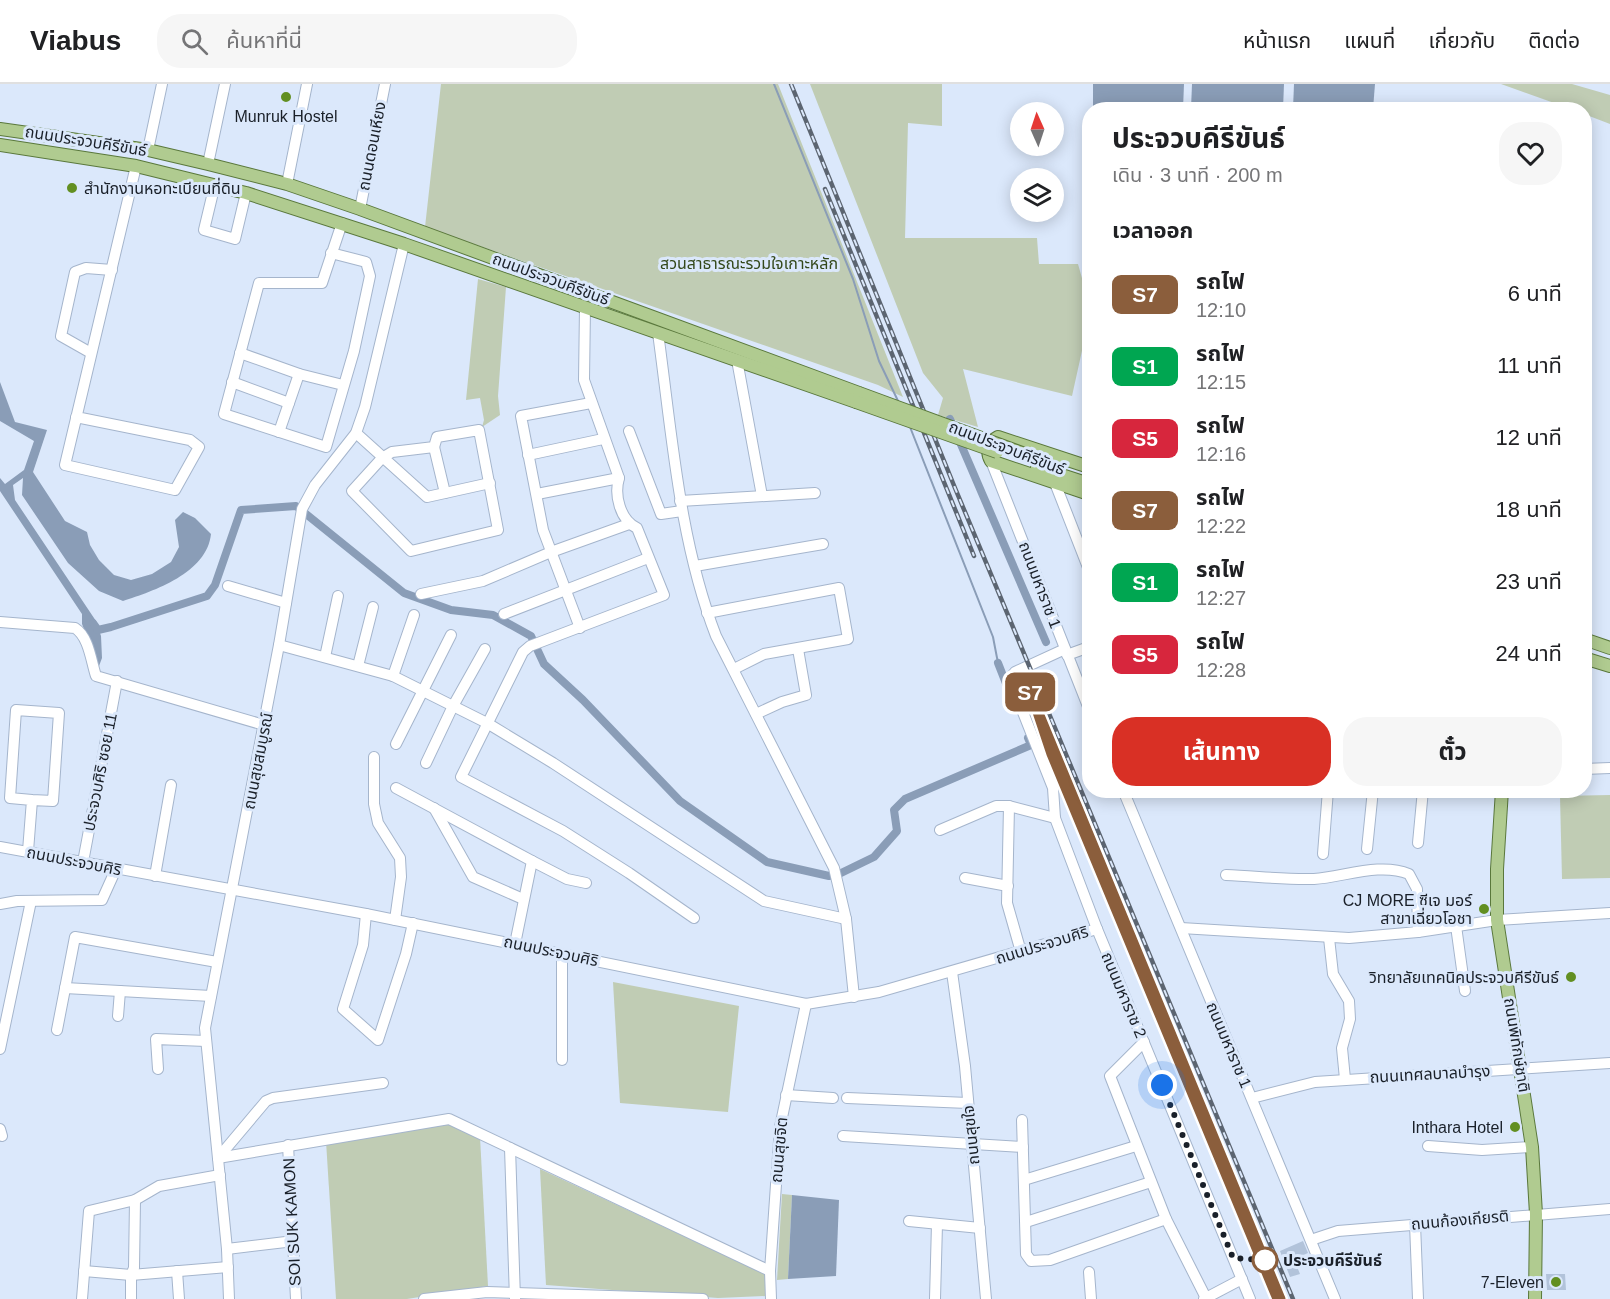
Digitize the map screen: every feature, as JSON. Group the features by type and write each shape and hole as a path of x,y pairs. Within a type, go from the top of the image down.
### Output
{"main road":[{"name":"ถนนประจวบคีรีขันธ์","path":"0,129 148,150 287,184 360,209 1082,481"},
{"name":"ถนนประจวบคีรีขันธ์","path":"0,145 136,166 246,193 404,244 737,360 857,397"},
{"path":"1082,465 998,437 990,442 988,454 992,461 1082,492"},
{"name":"ถนนประจวบคีรีขันธ์","path":"1039,463 1082,476"},
{"path":"1592,642 1610,648"},
{"path":"1592,661 1610,666"},
{"name":"ถนนพิทักษ์ชาติ","path":"1501,798 1497,869 1497,920 1532,1147 1536,1214 1535,1299"}],"street":[{"path":"148,150 162,84"},
{"path":"208,164 225,84"},
{"path":"287,184 307,84"},
{"name":"ถนนดอนเหียง","path":"360,209 385,84"},
{"path":"76,417 190,440 199,447 175,490 65,465 76,417 91,353 112,270 136,166"},
{"path":"215,184 204,230 224,236 235,239 246,193"},
{"path":"331,253 366,262 370,276 354,351 326,447 224,414 260,283 322,283 331,253 342,223"},
{"name":"ถนนสุขสมบูรณ์","path":"229,1299 227,1249 205,1029 217,962 234,889 302,509 315,486 356,433 365,406 404,244"},
{"path":"91,353 61,336 75,272 86,268 112,270"},
{"path":"585,307 584,380 603,439 619,478 616,486 620,509 629,524 637,528 664,595 534,645 523,652 461,777 562,831 629,873 694,918"},
{"path":"658,333 681,506 707,614 834,868 846,919 854,997"},
{"path":"240,354 299,374 343,385"},
{"path":"737,360 762,496"},
{"path":"279,432 299,374"},
{"path":"232,382 289,403"},
{"path":"580,628 543,530 521,416 591,402"},
{"path":"434,447 392,452 382,458 352,491 411,551 498,530 479,430 437,437 434,447 445,493"},
{"path":"629,431 661,514 681,506 762,496 815,493"},
{"path":"356,433 427,497 490,483"},
{"path":"528,455 603,439"},
{"name":"ถนนมหาราช 1","path":"992,461 1082,692"},
{"path":"537,494 619,478"},
{"path":"1055,483 1082,552"},
{"path":"421,594 483,581 551,552 629,524"},
{"path":"695,566 823,544"},
{"path":"504,614 648,558"},
{"path":"228,586 286,603"},
{"path":"707,614 839,588 848,639 764,654 734,669"},
{"path":"325,657 338,596"},
{"path":"358,666 373,607"},
{"path":"393,676 414,615"},
{"path":"0,622 75,628 81,632 85,640 96,676 264,725"},
{"path":"396,744 452,635"},
{"path":"279,645 393,676 422,690 487,723 554,763 764,901 846,919"},
{"path":"756,714 782,702 806,695 798,648"},
{"path":"1066,652 1082,648"},
{"path":"426,763 453,706 485,649"},
{"name":"ถนนมหาราช 2","path":"1066,652 1015,672 1010,678 1053,788 1055,818 1097,929 1251,1299"},
{"name":"ประจวบศิริ ซอย 11","path":"83,862 117,681"},
{"path":"16,710 59,713 53,801 32,800 10,798 16,710"},
{"path":"374,757 374,804 378,823 400,858 401,877 395,920"},
{"path":"1592,769 1610,768"},
{"path":"155,876 171,785"},
{"path":"396,788 567,879 586,883"},
{"name":"ถนนมหาราช 1","path":"1126,798 1335,1299"},
{"path":"1323,854 1327,798"},
{"path":"1367,849 1372,798"},
{"path":"1418,843 1422,798"},
{"path":"28,851 32,800"},
{"path":"940,830 996,806 1009,806 1055,818"},
{"path":"1009,806 1007,903 1022,952"},
{"path":"434,808 474,877 523,899"},
{"name":"ถนนประจวบศิริ","path":"0,847 413,923 806,1004 854,997 952,972 1097,929"},
{"path":"515,944 532,861"},
{"path":"0,904 102,900 116,869"},
{"path":"1226,875 1314,879 1378,870 1401,871 1409,874 1417,889 1418,932"},
{"path":"965,878 1008,886"},
{"path":"0,1049 31,902"},
{"path":"1180,928 1329,938 1418,932 1497,920 1610,913"},
{"path":"366,914 363,945 342,1009 378,1040 406,954 413,923"},
{"path":"1456,926 1465,990"},
{"path":"57,1030 75,936 217,962"},
{"path":"1329,938 1333,974 1349,1001 1350,1019 1342,1048 1345,1079"},
{"path":"562,954 562,1060"},
{"name":"ถนนสุขใจ","path":"952,972 968,1103 986,1299"},
{"path":"65,988 211,996"},
{"path":"118,1016 120,991"},
{"name":"ถนนสุขจิต","path":"771,1299 770,1271 780,1127 806,1004"},
{"path":"158,1069 156,1039 206,1041"},
{"path":"1144,1042 1110,1076 1166,1219 1205,1298 1242,1279"},
{"name":"ถนนเทศลบาลบำรุง","path":"1252,1098 1315,1082 1345,1079 1610,1063"},
{"path":"218,1158 266,1101 273,1098 383,1083"},
{"path":"786,1095 833,1098"},
{"path":"847,1098 968,1103"},
{"path":"218,1158 449,1119 770,1271"},
{"path":"1022,1120 1026,1254 1031,1261 1050,1260 1166,1219"},
{"path":"843,1136 1023,1147"},
{"name":"SOI SUK KAMON","path":"288,1145 296,1299"},
{"path":"1024,1180 1136,1146"},
{"path":"1428,1146 1482,1150 1532,1147"},
{"path":"510,1148 515,1295"},
{"path":"82,1299 89,1211 135,1200 159,1186 219,1175"},
{"path":"1026,1222 1151,1182"},
{"path":"131,1299 135,1200"},
{"name":"ถนนก้องเกียรติ","path":"1311,1240 1338,1231 1610,1209"},
{"path":"909,1221 980,1228"},
{"path":"935,1299 937,1224"},
{"path":"1415,1224 1418,1299"},
{"path":"227,1249 294,1241"},
{"path":"84,1271 131,1275 228,1267"},
{"path":"177,1271 179,1299"},
{"path":"1089,1272 1091,1299"},
{"path":"424,1299 487,1292 515,1295 703,1299"}],"green space":[{"name":"สวนสาธารณะรวมใจเกาะหลัก","path":"441,84 778,84 903,397 878,385 425,227"},
{"path":"810,84 942,84 942,126 908,123 905,238 1037,238 1039,264 1078,264 1082,278 1082,351 1072,396 963,369 978,427 938,415 943,398 923,373"},
{"path":"1501,84 1572,84 1610,95 1610,124 1592,117 1592,102 1551,102"},
{"path":"478,279 506,287 498,396 500,415 482,427 484,420 480,398 466,400"},
{"path":"1592,795 1610,795 1610,878 1562,879 1560,798 1592,798"},
{"path":"613,982 739,1006 728,1112 620,1103"},
{"path":"448,1123 480,1137 488,1286 407,1299 336,1299 326,1141"},
{"path":"540,1169 767,1275 767,1296 718,1298 546,1285"},
{"path":"782,1194 792,1195 788,1279 777,1280"}],"water":[{"path":"1093,84 1184,84 1183,102 1093,102"},
{"path":"1192,84 1284,84 1283,102 1191,102"},
{"path":"1294,84 1375,84 1374,102 1293,102"},
{"path":"0,382 15,422 47,430 33,472 65,521 87,532 90,545 99,560 114,575 131,580 152,574 171,562 179,547 175,520 183,512 195,518 211,534 200,560 190,570 163,586 123,601 99,591 68,563 22,495 23,478 13,485 15,500 96,621 101,636 102,658 99,666 82,624 82,614 0,491 0,478 5,484 24,470 34,441 0,421"},
{"path":"792,1195 839,1200 836,1276 788,1279"}],"building":[{"path":"1303,1241 1308,1253 1294,1259 1300,1274 1290,1277 1280,1251"},
{"name":"7-Eleven","path":"1546,1274 1565,1274 1566,1290 1547,1290"}],"waterway":[{"path":"774,84 853,279 879,361 899,403"},
{"path":"950,419 1046,642"},
{"path":"910,427 993,637 998,663"},
{"path":"93,623 98,630 111,627 207,596 215,585 241,510 296,506 404,593 451,610 493,615 531,636 544,664 583,700 680,801 767,862 829,876 839,874 874,857 897,831 894,810 905,799 1031,745 1028,738"},
{"path":"998,663 1009,691"}],"railway":[{"path":"791,84 1082,793"},
{"path":"825,189 974,556"},
{"path":"1024,675 1281,1299"},
{"path":"1084,798 1293,1299"}],"train":[{"name":"S7","path":"1277,1299 1051,754 1030,691 1281,1299"}],"place":[{"name":"Munruk Hostel","path":"286,97"},
{"name":"สำนักงานหอทะเบียนที่ดิน","path":"72,188"},
{"name":"CJ MORE ซีเจ มอร์ สาขาเฉี่ยวโอชา","path":"1484,909"},
{"name":"วิทยาลัยเทคนิคประจวบคีรีขันธ์","path":"1571,977"},
{"name":"Inthara Hotel","path":"1515,1127"},
{"name":"ประจวบคีรีขันธ์","path":"1265,1260"},
{"name":"7-Eleven","path":"1556,1282"}],"route":[{"path":"1162,1085 1233,1258 1265,1260"}]}
